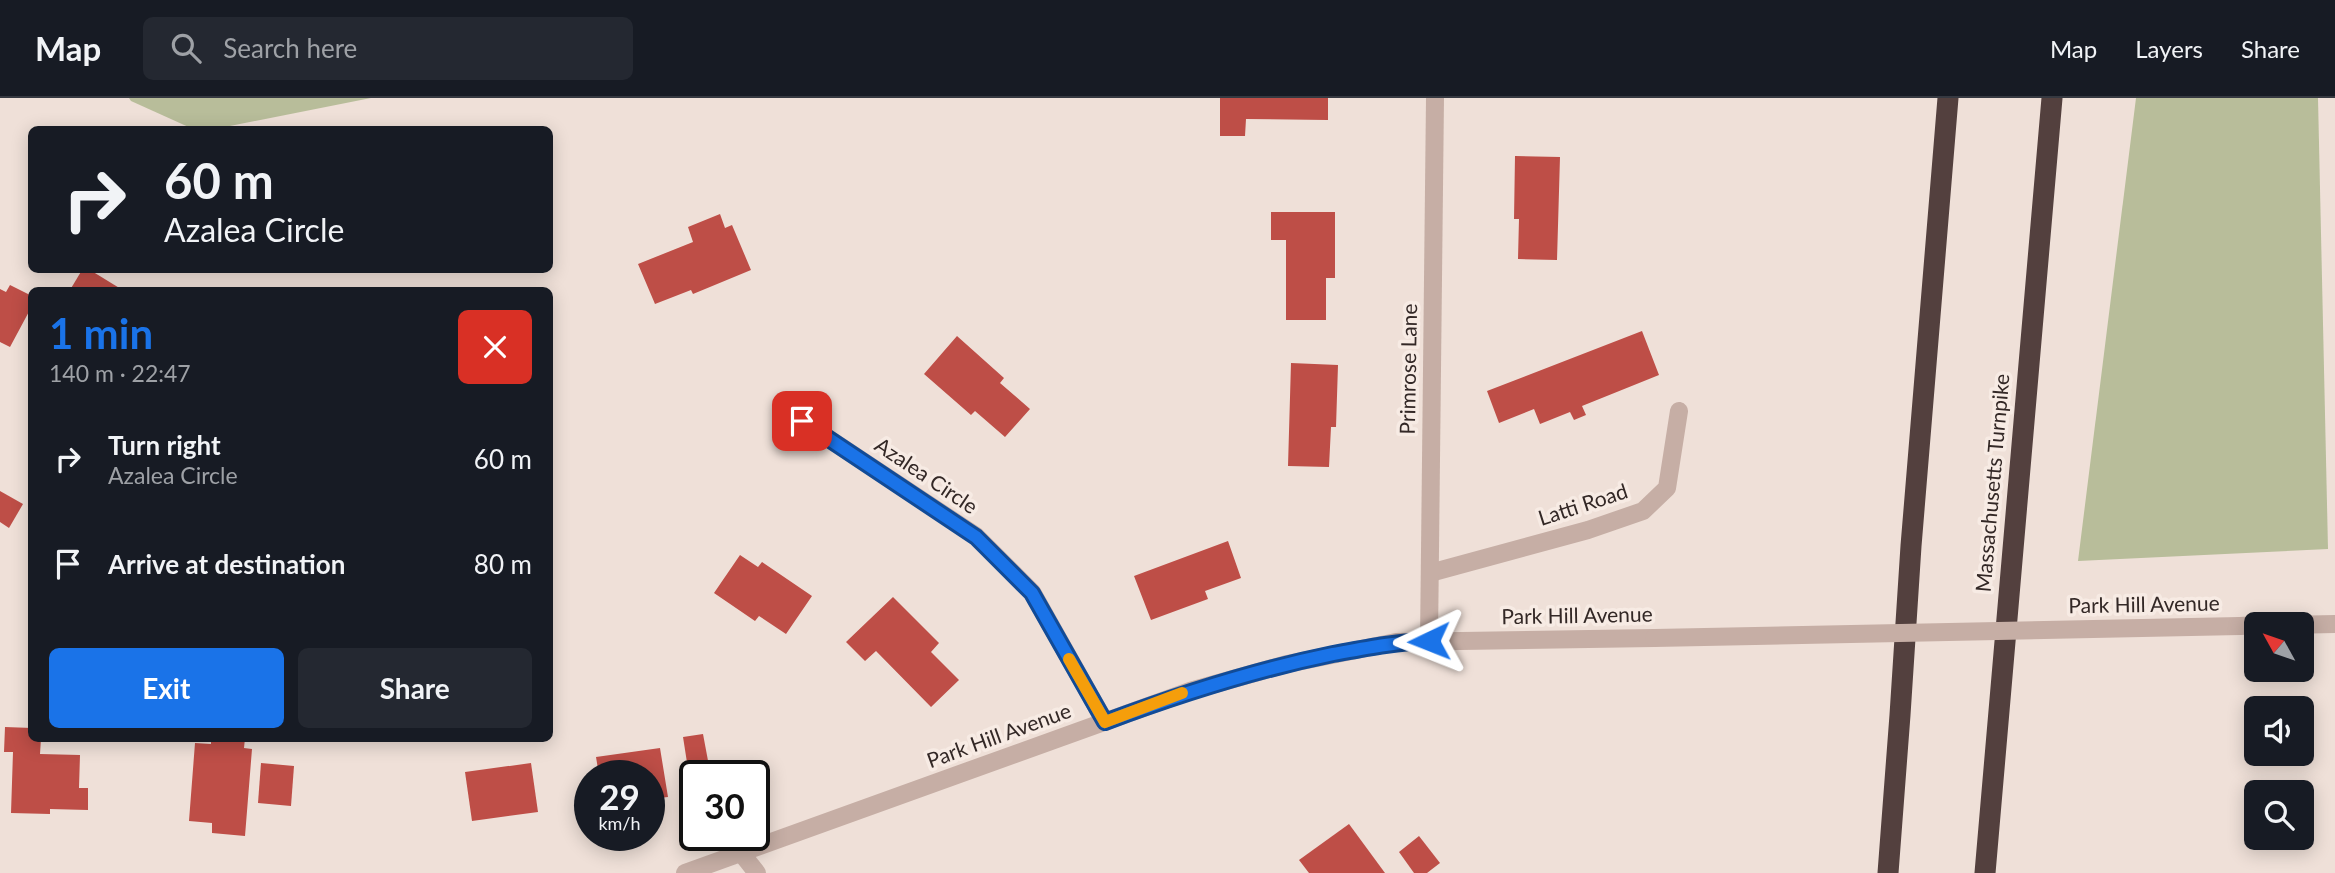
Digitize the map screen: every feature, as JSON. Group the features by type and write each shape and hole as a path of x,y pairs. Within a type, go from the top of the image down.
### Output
{"highway":[{"path":"1888,873 1912,533 1948,98"},
{"name":"Massachusetts Turnpike","path":"1985,873 2052,98"}],"street":[{"name":"Primrose Lane","path":"1429,641 1435,98"},
{"name":"Latti Road","path":"1430,573 1588,530 1643,511 1667,488 1679,411"},
{"name":"Azalea Circle","path":"802,421 976,537 1032,593 1105,722"},
{"path":"2314,624 2335,624"},
{"name":"Park Hill Avenue","path":"685,873 1190,691 1287,664 1396,642 2244,625"},
{"path":"742,854 757,873"}],"green space":[{"path":"129,98 371,98 230,126 186,126"},
{"path":"2136,98 2318,98 2328,549 2078,561"}],"building":[{"path":"1220,98 1328,98 1328,120 1246,119 1245,136 1220,136"},
{"path":"1515,156 1560,157 1557,260 1518,259 1519,219 1514,219"},
{"path":"1271,212 1335,212 1335,278 1326,278 1326,320 1286,320 1286,240 1271,240"},
{"path":"720,214 725,228 732,225 751,270 693,294 691,290 655,304 638,264 693,242 688,227"},
{"path":"80,273 95,273 118,287 72,287"},
{"path":"10,285 28,294 28,313 10,347 0,342 0,289 6,292"},
{"path":"1642,331 1659,375 1582,406 1586,415 1574,420 1570,412 1540,424 1534,409 1499,423 1487,391"},
{"path":"957,336 1004,378 1000,383 1030,409 1005,437 975,411 971,415 924,374"},
{"path":"1291,363 1338,365 1336,427 1331,427 1329,467 1288,466"},
{"path":"0,491 23,504 9,528 0,522"},
{"path":"1228,541 1241,578 1205,591 1208,599 1151,620 1134,576"},
{"path":"740,555 758,567 762,562 812,596 786,634 759,616 755,621 714,593"},
{"path":"893,597 939,643 931,652 959,680 931,707 876,651 865,661 846,642"},
{"path":"5,727 28,728 28,742 41,742 40,754 80,755 79,788 88,788 88,810 50,809 50,814 11,813 13,752 4,752"},
{"path":"703,734 708,760 687,760 683,737"},
{"path":"245,742 244,748 252,749 245,836 212,833 212,823 189,821 195,743"},
{"path":"660,748 662,760 596,760 596,757"},
{"path":"261,763 294,766 291,806 258,803"},
{"path":"531,763 538,812 472,821 465,772"},
{"path":"1349,824 1385,873 1309,873 1299,860"},
{"path":"1419,836 1440,863 1427,873 1414,873 1399,852"}],"slow traffic":[{"path":"1069,659 1105,722 1182,693"}],"route":[{"path":"802,421 976,537 1032,593 1105,722 1190,691 1287,664 1396,642 1429,641"}]}
